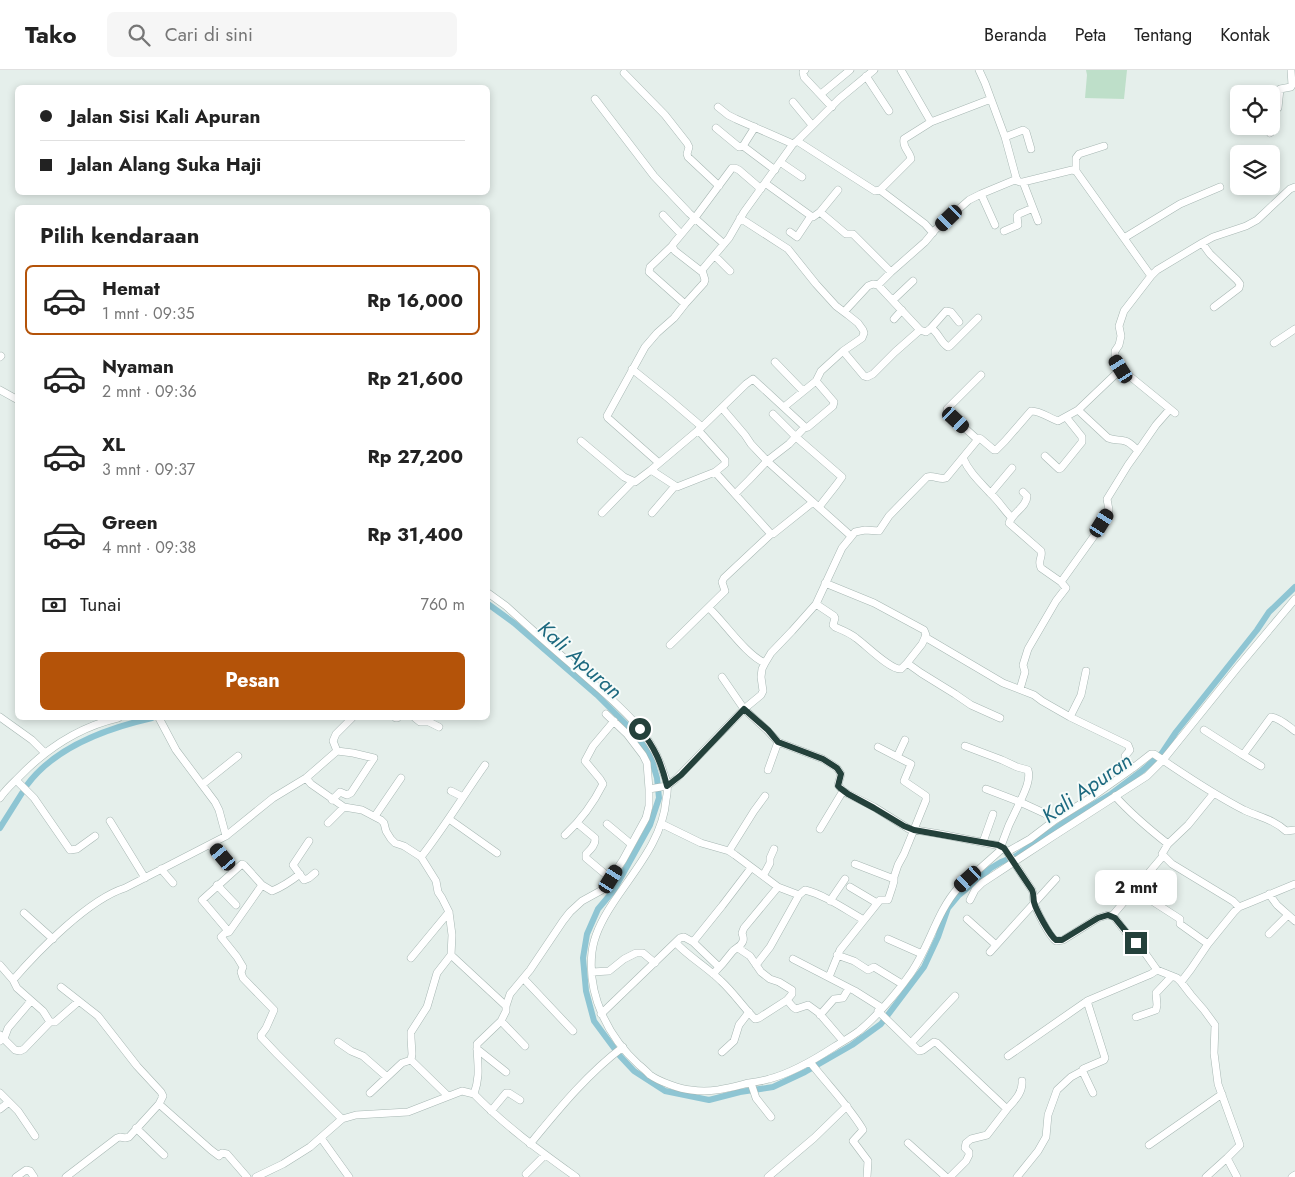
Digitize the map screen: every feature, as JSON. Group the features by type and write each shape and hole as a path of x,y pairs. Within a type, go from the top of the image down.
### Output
{"street":[{"path":"805,70 804,77 832,107"},
{"path":"821,94 850,70"},
{"path":"702,272 795,143 812,125 874,70"},
{"path":"901,70 931,122"},
{"path":"979,70 1006,136 1020,180 1038,221"},
{"path":"1280,89 1291,88 1291,70"},
{"path":"624,72 665,115 687,143 689,147 688,156 719,186"},
{"path":"866,76 889,111"},
{"path":"595,99 654,176 694,219 724,244"},
{"path":"718,106 736,119 795,143 874,192 880,190 911,159 911,156 904,147 904,139 931,122 991,99"},
{"path":"793,102 812,125"},
{"path":"743,146 755,127"},
{"path":"716,128 739,147 743,146 775,170"},
{"path":"1006,136 1023,130 1026,132 1031,149"},
{"path":"1104,146 1079,154 1076,158 1076,171 1151,276"},
{"path":"780,162 802,178"},
{"path":"684,304 649,272 650,268 672,246 730,170 735,168 739,170 811,216"},
{"path":"878,285 969,200 1020,180 1072,170 1076,171"},
{"path":"1124,238 1180,204 1220,187"},
{"path":"1061,582 1110,510 1107,499 1128,465 1156,425 1172,411 1121,369 1115,358 1115,351 1121,336 1119,326 1124,311 1157,270 1213,237 1246,226 1257,220 1290,189 1295,187"},
{"path":"790,232 797,236 811,216 815,216 820,212 838,190"},
{"path":"880,190 933,232"},
{"path":"981,194 994,225"},
{"path":"1004,231 1018,225 1017,216 1032,208"},
{"path":"820,212 846,234 853,234 891,272"},
{"path":"663,215 681,234"},
{"path":"740,218 788,249 809,277 836,306 858,323 864,333 862,338 843,351 821,372 816,381 784,407"},
{"path":"1202,243 1210,254 1240,284 1239,288 1214,307"},
{"path":"659,463 607,418 632,369 646,347 704,283 705,280 702,272 675,251 672,246"},
{"path":"715,256 730,270"},
{"path":"893,300 913,280"},
{"path":"844,312 868,286 873,284 878,285 920,330 926,332 946,311 951,312 959,322"},
{"path":"894,319 902,310"},
{"path":"931,328 948,347 978,318"},
{"path":"1274,343 1295,329"},
{"path":"843,351 864,376 867,377 873,374 920,330"},
{"path":"776,362 804,390"},
{"path":"632,369 662,393 700,429 725,460 725,464 715,472 679,487 651,470"},
{"path":"981,376 947,409 947,412 977,439 981,439 996,450 1031,411 1041,413 1058,421 1078,410 1121,369"},
{"path":"581,442 624,477 636,482 700,429 753,379 804,428"},
{"path":"735,494 767,461 789,444 804,428 808,428 833,406 834,402 816,381"},
{"path":"0,390 15,398"},
{"path":"722,408 767,461 851,536"},
{"path":"1078,410 1108,438 1127,441 1138,451"},
{"path":"670,645 725,592 722,582 724,578 771,534 816,505 842,477 773,414"},
{"path":"1045,456 1059,469 1082,442 1082,437 1066,417"},
{"path":"651,788 665,786 681,775 744,709 761,696 764,691 761,677 765,663 771,653 816,604 842,548 851,536 859,531 878,531 889,516 927,476 946,478 977,439"},
{"path":"963,458 979,482 1012,517"},
{"path":"991,494 1012,468"},
{"path":"715,472 771,534"},
{"path":"602,512 632,481"},
{"path":"652,512 675,486"},
{"path":"1020,689 1025,672 1023,665 1028,649 1056,601 1066,589 1066,586 1041,568 1039,561 1042,554 1041,551 1012,526 1009,521 1027,501 1027,496 1023,492"},
{"path":"816,604 834,616 833,625 835,627 857,638 884,661 897,669 900,669 907,663 922,644 925,637 926,633 924,630 890,610 825,583"},
{"path":"490,594 506,606 628,715 655,750 659,759 665,786 665,809 662,824 641,862 603,919 595,937 592,952 592,972 596,996 611,1032 634,1060 651,1075 679,1087 692,1090 714,1091 769,1079 811,1063 858,1031 880,1011 916,966 942,910 952,894 963,883 1092,797 1149,755 1154,754 1214,793 1245,810 1278,824 1286,832 1295,830"},
{"path":"970,900 978,886 1007,854 1052,837 1147,776 1295,599"},
{"path":"709,608 750,653 765,663"},
{"path":"925,637 999,681 1034,695 1070,717 1128,745 1130,750 1125,758 1133,768"},
{"path":"907,663 971,706 1000,718"},
{"path":"1070,717 1082,695 1086,671"},
{"path":"722,677 744,709 768,730 778,742 823,759 837,768 841,774 838,786 843,790 914,830 983,842 1007,854 1034,893 1034,902 1050,935 1057,941 1062,940 1098,918 1108,915 1112,916 1145,953 1157,970 1178,978 1215,1025 1214,1053 1218,1084 1240,1145 1206,1177"},
{"path":"474,1094 479,1068 477,1044 501,1021 506,1011 510,994 524,979 570,912 582,901 602,890 611,879 648,812 651,788 647,763 627,734 606,714"},
{"path":"0,717 32,740 45,753"},
{"path":"1243,756 1271,717 1282,721 1295,731"},
{"path":"0,798 45,753 78,731 111,720"},
{"path":"160,720 176,750 215,802 226,836"},
{"path":"337,751 333,741 336,734 350,720"},
{"path":"418,720 420,722 429,722 439,727"},
{"path":"565,835 577,823 603,784 586,764 586,759 592,746 614,721"},
{"path":"1204,730 1261,766"},
{"path":"897,757 905,740"},
{"path":"768,770 778,742"},
{"path":"965,746 1018,768 1028,770 1029,775 1025,790 1009,825 1007,854"},
{"path":"829,977 837,955 877,903 881,899 888,900 898,865 927,797 904,780 911,764 878,747"},
{"path":"13,980 53,939 95,904 116,891 226,836 273,798 306,778 337,751 374,758 351,793 348,795 340,792 332,800"},
{"path":"203,784 238,756"},
{"path":"420,857 449,819 485,765"},
{"path":"306,778 311,784 344,807 362,810 381,820 384,823 386,832 395,843 404,846 420,857 436,881 438,892 448,912 452,935 451,955 437,973 427,1007 411,1032 411,1060"},
{"path":"375,816 401,778"},
{"path":"16,780 34,798 69,849 77,849 95,836"},
{"path":"986,789 1020,802 1055,820"},
{"path":"820,829 843,790"},
{"path":"451,791 462,797"},
{"path":"1112,916 1163,856 1162,852 1168,844 1188,825 1214,793"},
{"path":"728,851 765,796"},
{"path":"1115,796 1144,825 1168,844"},
{"path":"328,823 344,807"},
{"path":"983,842 994,814"},
{"path":"449,819 498,853"},
{"path":"110,820 145,878"},
{"path":"577,823 595,838 595,843 586,854 586,858 611,879"},
{"path":"607,824 631,844"},
{"path":"662,824 701,843 728,851 778,887 799,895"},
{"path":"309,841 293,863 304,880 315,874"},
{"path":"211,844 234,871"},
{"path":"763,876 770,863 774,849"},
{"path":"1163,856 1172,864 1239,907"},
{"path":"855,864 894,879"},
{"path":"229,932 199,901 239,865 244,865 262,885 272,891 285,883 289,883 300,874"},
{"path":"693,942 751,868"},
{"path":"161,869 172,883"},
{"path":"830,901 845,879"},
{"path":"990,952 1056,879"},
{"path":"1181,982 1208,944 1239,907 1295,884"},
{"path":"217,885 236,905"},
{"path":"262,885 229,932 221,937 243,967 243,978 274,1010 261,1037 342,1119"},
{"path":"713,974 744,940 742,933 744,928 778,887"},
{"path":"850,887 877,903"},
{"path":"756,965 770,947 799,895 805,890 830,901 864,920"},
{"path":"1135,890 1180,919 1180,924 1208,944"},
{"path":"1269,894 1277,906 1295,921"},
{"path":"412,958 448,912"},
{"path":"24,913 53,939"},
{"path":"1269,934 1288,915"},
{"path":"967,919 996,945"},
{"path":"602,1014 682,937 693,942 720,967"},
{"path":"888,939 922,954"},
{"path":"676,943 727,986 753,1018 757,1019 787,1000 792,994 792,990 770,979 761,972 750,956 738,948"},
{"path":"592,972 609,970 636,953 643,954 655,963"},
{"path":"451,955 506,1006"},
{"path":"837,955 854,961 868,970 874,967 902,984"},
{"path":"793,959 850,988 880,1011 919,1051 934,1042 937,1043 1007,1109"},
{"path":"0,966 13,980 20,992 43,1011 50,1022"},
{"path":"1008,1056 1087,1000 1157,970"},
{"path":"1136,1016 1156,1010 1158,1005 1157,992 1172,976"},
{"path":"524,979 573,1031"},
{"path":"61,987 98,1016 163,1096 159,1104 129,1137 120,1136 116,1138 71,1175"},
{"path":"820,1015 834,998 843,998 850,988"},
{"path":"911,1043 955,996"},
{"path":"31,1000 1,1038 15,1050 20,1051 24,1048 50,1022 55,1022 78,1002"},
{"path":"787,1000 794,1008 810,1005 843,1041"},
{"path":"1017,1177 1038,1151 1046,1137 1048,1115 1057,1090 1071,1077 1105,1058 1087,1000"},
{"path":"722,1052 734,1041 739,1025 749,1012"},
{"path":"501,1021 525,1046"},
{"path":"338,1042 362,1056 387,1077"},
{"path":"530,1144 567,1099 623,1047"},
{"path":"477,1049 506,1072"},
{"path":"370,1093 402,1063 411,1060"},
{"path":"411,1060 448,1096"},
{"path":"811,1063 847,1106 863,1130 854,1141 868,1161 867,1177"},
{"path":"1082,1071 1093,1092"},
{"path":"950,1177 966,1161 969,1155 965,1148 966,1143 971,1139 987,1135 1021,1092 1022,1081"},
{"path":"752,1084 755,1095 771,1117"},
{"path":"256,1177 283,1164 310,1147 342,1119 356,1115 408,1112 462,1091 474,1094 490,1111 530,1144 576,1177"},
{"path":"0,1093 18,1111 36,1136"},
{"path":"490,1111 506,1093 520,1100"},
{"path":"1149,1145 1222,1094"},
{"path":"0,1109 9,1102"},
{"path":"159,1104 219,1156 227,1154 247,1177"},
{"path":"768,1177 814,1138 847,1106"},
{"path":"136,1128 164,1155"},
{"path":"321,1138 349,1177"},
{"path":"908,1143 946,1177"},
{"path":"526,1174 545,1155"},
{"path":"1227,1158 1237,1177"},
{"path":"16,1177 23,1171 28,1170 34,1177"}],"green space":[{"path":"1086,70 1127,70 1124,99 1085,98"}],"waterway":[{"name":"Kali Apuran","path":"620,1056 634,1071 665,1091 709,1100 740,1092 773,1087 805,1072 852,1045 881,1024 924,967 938,937 948,908 958,896 991,868 1016,856 1069,819 1111,794 1162,753 1176,732 1257,630 1269,612 1295,587"},
{"name":"Kali Apuran","path":"490,605 514,623 597,695 635,733 651,757 657,778 659,798 650,825 614,890 598,909 587,934 583,958 586,991 594,1021 614,1048"},
{"path":"27,785 52,760 67,750 100,734 144,720"},
{"path":"0,828 22,793"}],"route":[{"path":"640,729 655,750 667,786 681,775 744,709 768,730 778,742 823,759 837,768 841,774 838,786 848,794 909,829 998,845 1004,848 1034,893 1034,902 1050,935 1056,940 1062,940 1098,918 1108,915 1115,918 1136,943"}]}
